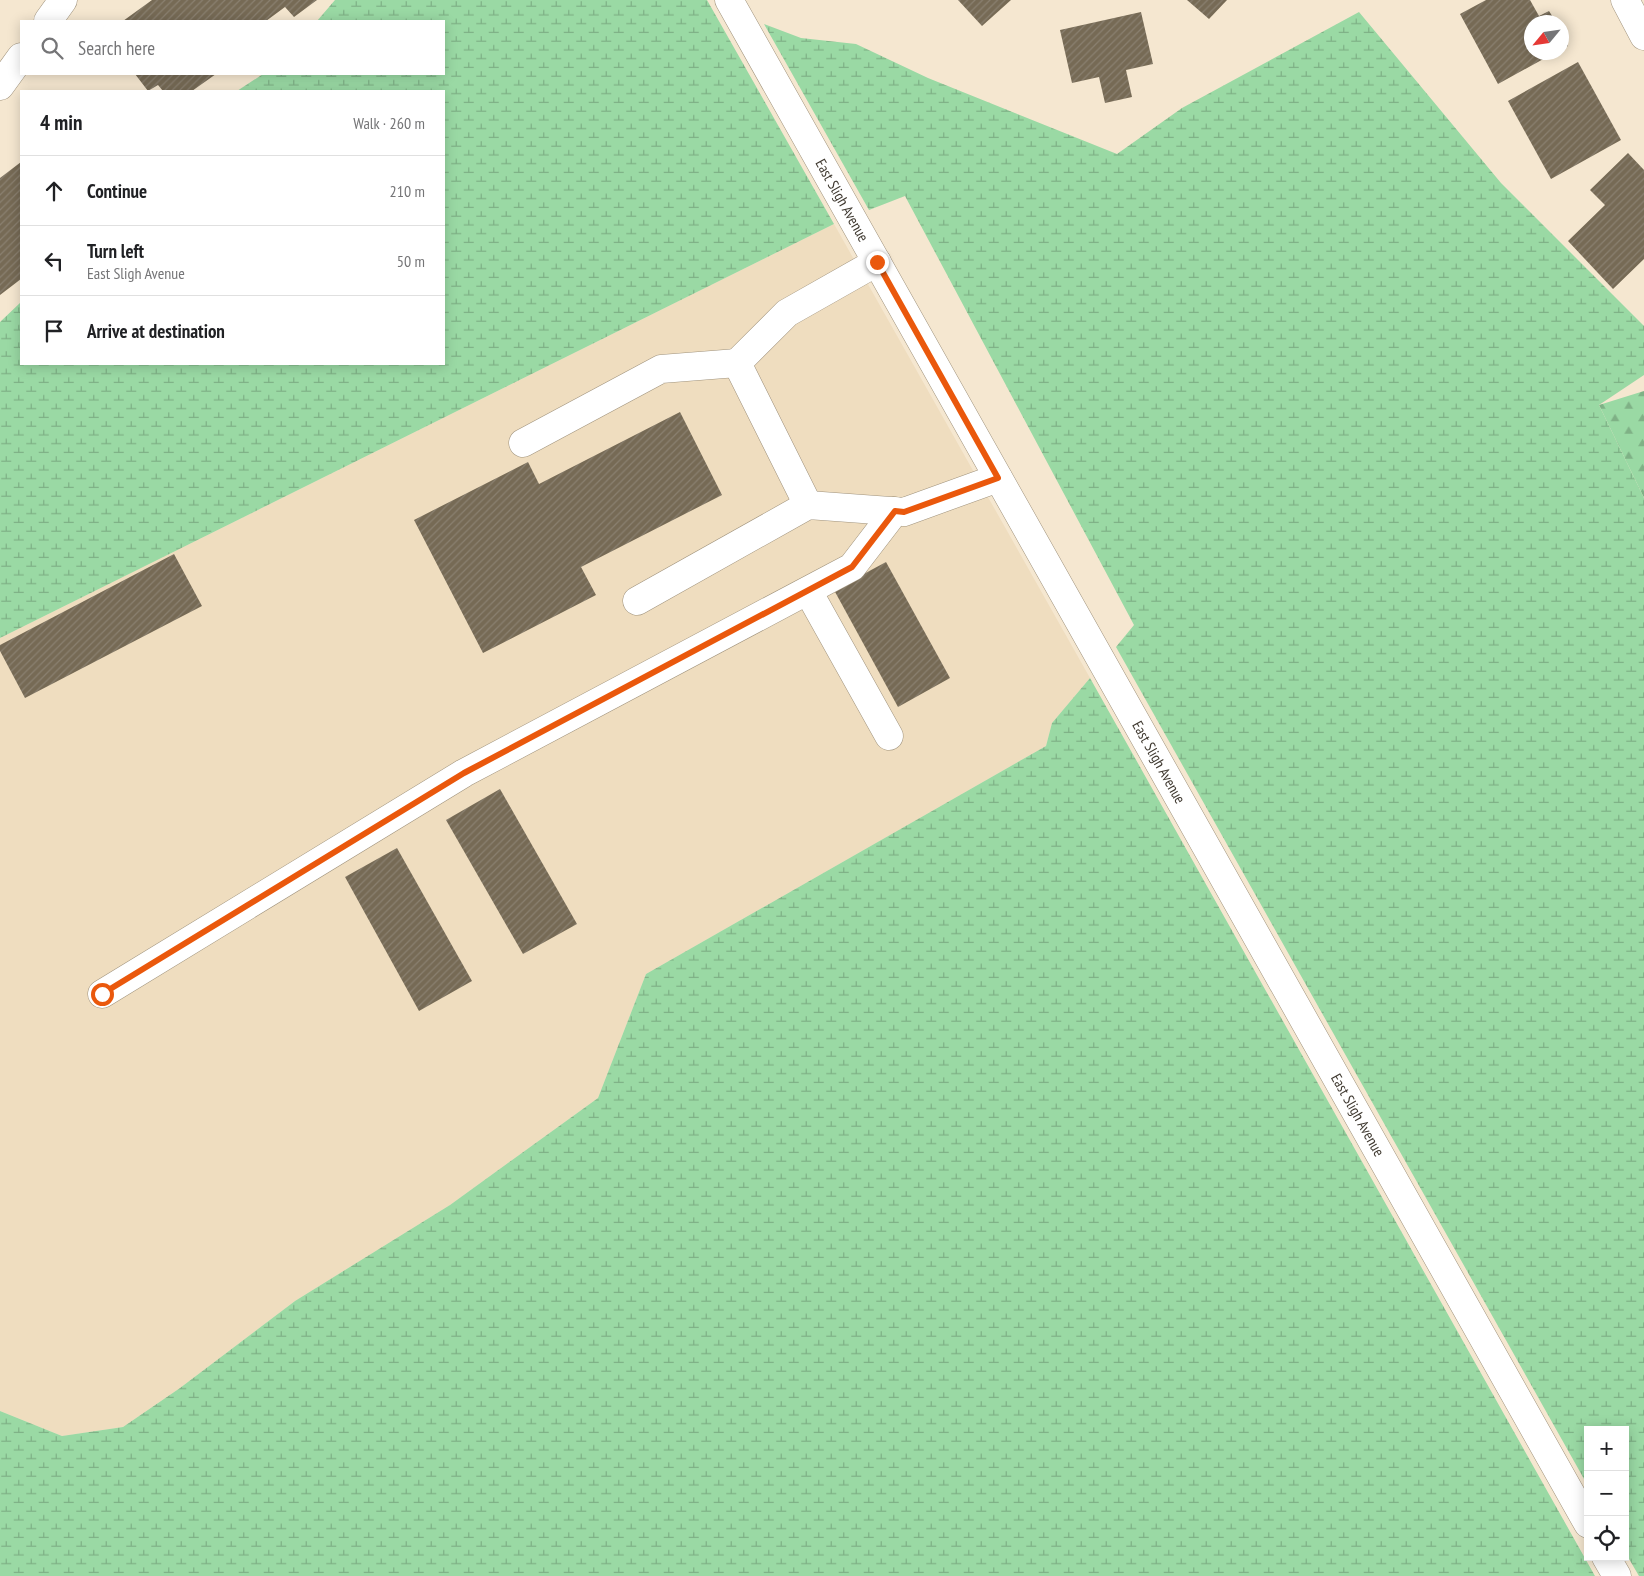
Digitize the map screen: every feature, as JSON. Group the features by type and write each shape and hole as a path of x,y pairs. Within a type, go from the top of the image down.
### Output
{"street":[{"path":"49,20 63,0"},
{"name":"East Sligh Avenue","path":"729,0 1584,1517"},
{"path":"1625,0 1644,36"},
{"path":"0,86 20,58"},
{"path":"523,443 661,368 736,363 788,313 877,262"},
{"path":"736,363 808,505"},
{"path":"637,601 808,505 904,512 998,478"},
{"path":"102,994 464,773 852,567 895,511"},
{"path":"808,591 889,736"},
{"path":"1608,1561 1617,1576"}],"shaded area":[{"path":"834,224 1090,678 1052,723 1046,746 646,974 598,1098 450,1205 295,1301 180,1388 123,1427 62,1436 0,1411 0,638"}],"green space":[{"path":"335,0 707,0 834,224 0,638 0,322 20,303 20,365 445,365 445,90 239,90 261,75 445,75 445,20 318,20"},
{"path":"1359,12 1501,183 1644,326 1644,375 1599,405 1644,498 1644,1576 1639,1576 1629,1559 1629,1426 1584,1426 1584,1479 1116,647 1134,625 905,196 869,210 764,24 801,38 856,44 928,78 1117,154 1182,108"},
{"path":"1644,391 1644,498 1599,405"},
{"path":"1090,678 1584,1556 1584,1561 1587,1561 1595,1576 0,1576 0,1411 62,1436 123,1427 180,1388 295,1301 450,1205 598,1098 646,974 1046,746 1052,723"}],"building":[{"path":"152,0 317,0 294,17 285,7 267,20 124,20"},
{"path":"958,0 1011,0 982,26"},
{"path":"1187,0 1227,0 1209,19"},
{"path":"1486,0 1530,0 1538,15 1524,15 1524,60 1542,60 1498,84 1460,14"},
{"path":"1549,11 1552,15 1541,15"},
{"path":"1141,12 1153,64 1126,70 1132,97 1105,103 1099,77 1072,83 1060,30"},
{"path":"1578,62 1621,140 1551,179 1508,101"},
{"path":"136,75 215,75 193,90 162,90 158,85 147,90"},
{"path":"1628,153 1644,170 1644,259 1613,289 1568,241 1605,205 1590,190"},
{"path":"20,163 20,280 0,295 0,178"},
{"path":"680,412 722,495 581,567 596,595 483,653 414,520 528,462 539,484"},
{"path":"174,554 202,606 25,698 0,651 0,645"},
{"path":"886,562 950,678 898,707 834,590"},
{"path":"500,789 577,924 523,954 446,820"},
{"path":"397,848 472,981 419,1011 345,877"}],"route":[{"path":"102,994 464,773 852,567 895,511 904,512 998,478 877,262"}]}
